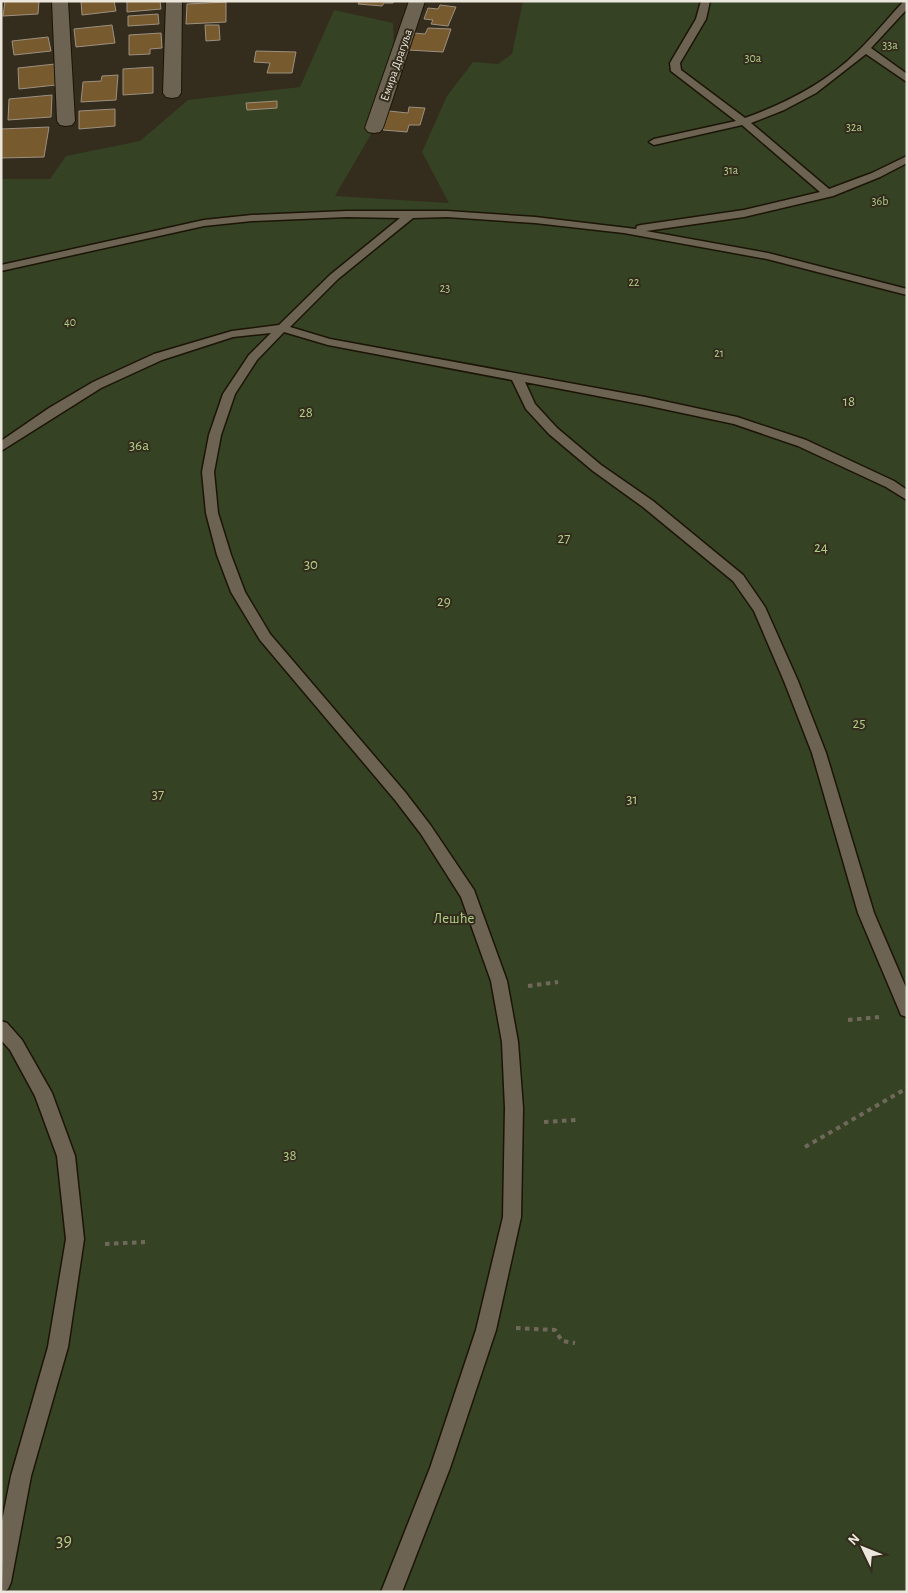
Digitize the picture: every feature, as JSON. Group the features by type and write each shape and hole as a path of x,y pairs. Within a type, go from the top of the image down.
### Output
{"street":[{"path":"60,1 66,121"},
{"path":"172,93 174,1"},
{"name":"Емира Драгуља","path":"374,128 417,1"}],"lane":[{"path":"706,1 701,19 675,63 676,71 744,122 829,194"},
{"path":"654,142 744,122 781,108 813,91 860,55 907,3"},
{"path":"865,48 907,80"},
{"path":"624,230 754,211 829,194 861,182 907,158"},
{"path":"1,268 204,223 252,218 347,214 447,214 535,220 624,230 768,256 907,292"},
{"path":"392,1592 440,1468 486,1330 512,1217 513,1098 510,1042 499,981 468,895 426,830 265,638 238,592 224,555 212,513 208,472 215,435 229,394 253,358 334,277 410,214"},
{"path":"1,446 53,411 97,385 158,357 232,334 282,328 328,342 645,401 737,421 802,443 890,484 907,496"},
{"path":"517,378 530,406 553,431 597,468 648,504 738,578 760,610 791,681 819,754 866,913 907,1010"},
{"path":"1,1028 16,1045 43,1094 66,1156 75,1239 58,1346 21,1476 1,1582"}],"path":[{"path":"806,1147 907,1088"},
{"path":"74,1245 145,1242"},
{"path":"486,1330 510,1327 555,1330 562,1341 575,1343"}],"green space":[{"name":"Лешће","path":"523,1 907,1 907,1592 1,1592 1,179 50,179 66,156 140,141 188,100 300,87 334,10 393,23 395,71 373,131 335,196 449,203 422,152 447,96 473,62 498,64 512,54"}],"building":[{"path":"5,1 39,1 38,14 3,16"},
{"path":"81,1 114,1 116,11 82,15"},
{"path":"127,1 160,1 161,9 127,12"},
{"path":"360,1 394,1 393,3 384,3 382,6 358,4"},
{"path":"226,2 226,22 186,24 187,4"},
{"path":"440,5 456,7 448,26 431,24 433,20 424,19 428,8 438,9"},
{"path":"158,14 159,24 128,26 128,16"},
{"path":"112,25 115,43 76,47 74,29"},
{"path":"205,25 219,25 220,40 206,41"},
{"path":"428,28 451,29 443,52 408,50 414,33 425,34"},
{"path":"161,33 162,48 150,49 150,54 129,55 129,35"},
{"path":"48,37 51,51 14,55 12,41"},
{"path":"256,51 296,52 292,73 267,73 270,63 254,62"},
{"path":"55,64 56,85 19,89 18,68"},
{"path":"153,67 153,93 123,95 123,69"},
{"path":"118,75 116,100 81,102 83,82 101,81 102,76"},
{"path":"52,95 51,117 8,120 9,99"},
{"path":"277,101 277,108 247,110 246,103"},
{"path":"409,107 425,108 420,125 409,125 407,132 383,130 389,111 408,113"},
{"path":"115,109 115,126 79,129 79,111"},
{"path":"49,127 44,157 1,158 1,129"}],"park label":[{"name":"33a","path":"890,45"},
{"name":"30a","path":"753,58"},
{"name":"32a","path":"854,127"},
{"name":"31a","path":"731,170"},
{"name":"36b","path":"880,201"},
{"name":"22","path":"634,282"},
{"name":"23","path":"445,288"},
{"name":"40","path":"70,322"},
{"name":"21","path":"719,353"},
{"name":"18","path":"849,401"},
{"name":"28","path":"306,412"},
{"name":"36a","path":"139,445"},
{"name":"27","path":"564,538"},
{"name":"24","path":"821,547"},
{"name":"30","path":"311,564"},
{"name":"29","path":"444,601"},
{"name":"25","path":"859,723"},
{"name":"37","path":"158,794"},
{"name":"31","path":"632,799"},
{"name":"38","path":"290,1155"},
{"name":"39","path":"64,1541"}]}
